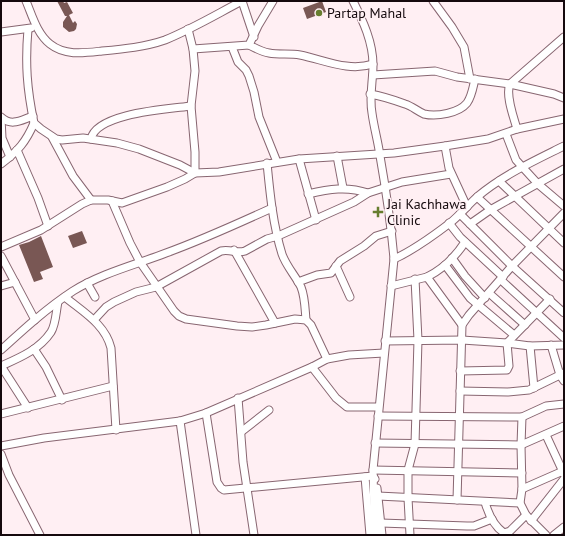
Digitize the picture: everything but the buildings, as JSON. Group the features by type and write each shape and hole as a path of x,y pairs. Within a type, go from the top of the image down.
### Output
{"street":[{"path":"26,1 38,27 48,43 64,51 82,53 139,47 166,39 242,1 254,37"},
{"path":"249,45 258,26 274,1"},
{"path":"353,1 365,27 372,48 373,75 370,94 386,187 394,259 378,408 373,473 374,520 376,535"},
{"path":"370,94 405,103 425,114 431,115 456,111 466,104 469,99 472,79 464,47 452,27 433,1"},
{"path":"1,32 38,27"},
{"path":"28,29 26,69 28,86 34,119 41,129 52,137 62,140 90,139 117,143 139,149 180,165 195,173"},
{"path":"188,29 196,71 191,106 195,152 195,173"},
{"path":"517,129 509,98 510,84 564,37"},
{"path":"193,49 249,45 270,53 299,54 330,63 347,66 362,67 373,64"},
{"path":"232,47 238,62 246,70 249,76 259,117 278,162"},
{"path":"373,75 429,71 450,76 510,84 563,96"},
{"path":"90,139 93,132 107,122 123,116 191,106"},
{"path":"1,117 10,123 34,119"},
{"path":"1,117 2,138 10,157"},
{"path":"1,164 26,140 34,119"},
{"path":"1,247 48,226 82,204 91,200 104,199 122,203 142,197 179,182 195,173 219,172 299,159 380,154 445,146 488,139 517,129 564,119"},
{"path":"506,134 512,153 516,160 538,184 564,206"},
{"path":"52,137 73,176 91,200"},
{"path":"445,146 446,158 451,174 468,207"},
{"path":"394,259 410,251 449,223 499,181 522,167 564,146"},
{"path":"17,150 38,198 48,226"},
{"path":"337,156 343,188"},
{"path":"299,159 316,220"},
{"path":"267,163 272,208 278,236 283,255 304,295 306,320"},
{"path":"470,224 490,210 564,169"},
{"path":"94,320 106,307 114,302 136,292 156,287 222,251 245,251 267,239 316,220 354,202 368,192 414,180 451,174"},
{"path":"499,181 564,242"},
{"path":"308,194 343,188 368,192"},
{"path":"477,198 564,277"},
{"path":"112,201 140,262 156,287 179,316 186,319 252,327 295,319 306,320 311,325 327,359"},
{"path":"1,350 24,328 65,297 87,283 199,241 272,208"},
{"path":"457,500 462,325 530,246 564,213"},
{"path":"460,214 512,266 564,313"},
{"path":"449,223 465,242 564,338"},
{"path":"298,282 331,273 340,261 364,246 376,236 392,231"},
{"path":"391,286 427,277 436,273 452,258 465,242"},
{"path":"234,250 275,323"},
{"path":"1,256 35,320"},
{"path":"452,258 465,276 525,325"},
{"path":"445,265 464,292 514,335"},
{"path":"336,266 350,297"},
{"path":"427,277 462,325"},
{"path":"410,535 408,470 415,444 418,340 415,279"},
{"path":"1,286 15,282"},
{"path":"87,283 95,297"},
{"path":"65,297 94,320 102,328 108,339 111,348 116,430"},
{"path":"460,371 507,370 509,366 507,343 550,300"},
{"path":"28,408 1,366 24,356 34,349 51,332 58,302"},
{"path":"385,341 462,340 530,346 564,345"},
{"path":"460,391 508,392 529,390 563,376 550,345"},
{"path":"530,346 534,388"},
{"path":"34,349 46,367 62,400"},
{"path":"1,446 44,438 116,430 180,420 206,413 327,359 349,355 384,352"},
{"path":"312,367 336,398 346,407 378,408"},
{"path":"1,414 62,400 113,386"},
{"path":"238,398 246,488 254,535"},
{"path":"378,416 522,417 546,406 564,404"},
{"path":"241,432 269,410"},
{"path":"206,413 219,485 224,490 364,476 373,473 408,470 522,473"},
{"path":"522,417 520,445 522,489 520,503 526,515 544,534"},
{"path":"180,420 196,535"},
{"path":"375,443 520,445 564,426"},
{"path":"522,489 563,472 546,435"},
{"path":"1,454 9,475 40,535"},
{"path":"373,473 377,481 382,535"},
{"path":"364,476 370,535"},
{"path":"531,521 564,479"},
{"path":"378,496 520,503"},
{"path":"485,502 492,520 500,531 504,533 515,527 526,515"},
{"path":"380,523 474,526 492,520"},
{"path":"554,535 564,527"}],"place":[{"name":"Partap Mahal","path":"319,13"},
{"name":"Jai Kachhawa Clinic","path":"378,212"}]}
